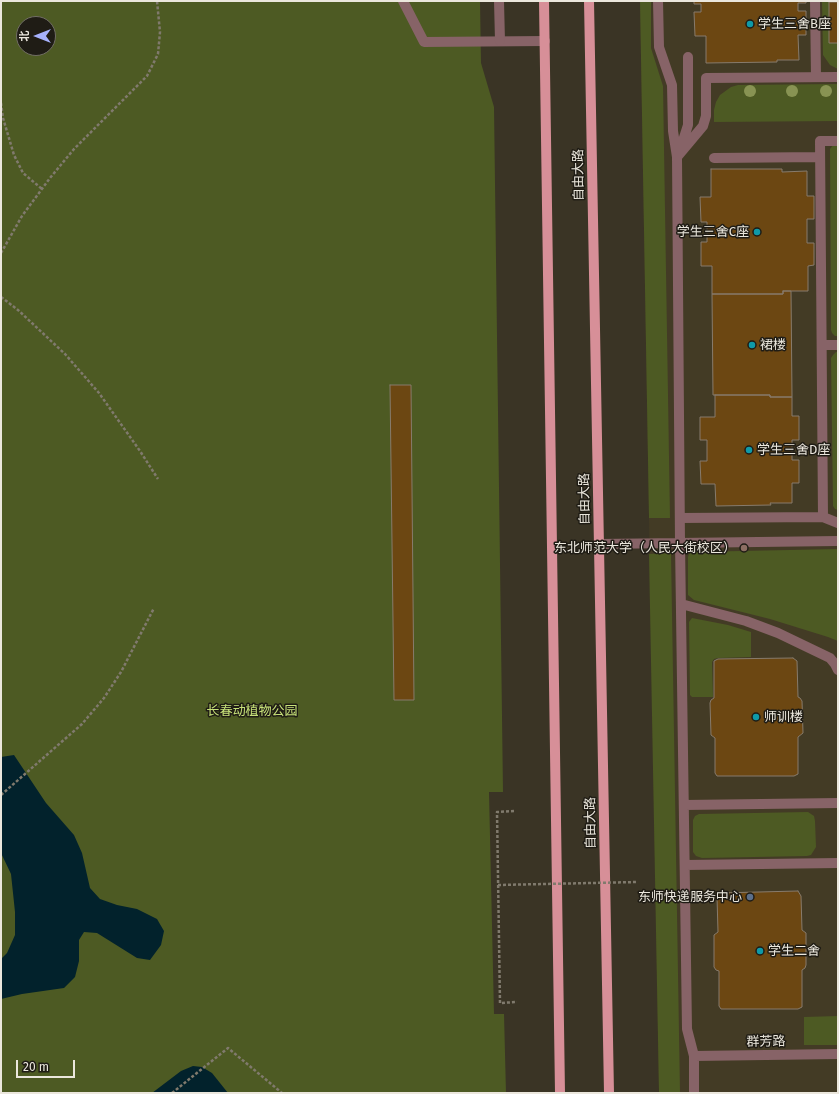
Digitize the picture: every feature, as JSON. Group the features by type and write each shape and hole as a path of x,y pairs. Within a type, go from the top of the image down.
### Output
{"main road":[{"path":"544,1 560,1093"},
{"name":"自由大路","path":"589,1 609,1093"}],"street":[{"path":"403,1 424,42 545,41"},
{"path":"500,1 500,41"},
{"path":"658,1 658,47 672,84 673,131 677,158 680,543 685,865 688,1029 694,1056 694,1093"},
{"path":"815,1 816,77"},
{"path":"677,158 688,125 688,57"},
{"path":"677,158 703,126 706,116 706,78 838,77"},
{"path":"823,517 820,141 838,141"},
{"path":"714,158 820,158"},
{"path":"822,345 838,345"},
{"path":"680,518 823,517 838,523"},
{"path":"599,544 838,541"},
{"path":"681,604 746,621 778,633 830,658 838,670"},
{"path":"684,805 838,803"},
{"path":"685,865 838,863"},
{"name":"群芳路","path":"694,1056 838,1054"}],"path":[{"path":"1,253 22,216 42,188 74,150 147,76 158,54 160,32 157,1"},
{"path":"1,104 3,118 14,155 23,172 42,188"},
{"path":"1,296 65,354 99,393 140,451 158,480"},
{"path":"1,795 82,724 104,698 121,672 154,608"},
{"path":"514,811 497,812 498,885 500,1003 517,1002"},
{"path":"498,885 637,882"},
{"path":"172,1093 228,1048 282,1093"}],"shaded area":[{"name":"东北师范大学（人民大街校区）","path":"640,1 838,1 838,1093 659,1093"}],"green space":[{"name":"长春动植物公园","path":"1,1 480,1 481,63 494,107 503,792 489,792 494,1014 504,1014 506,1093 1,1093"},
{"path":"640,1 651,1 651,48 663,86 670,518 649,518"},
{"path":"822,1 838,1 838,69 830,65 823,55"},
{"path":"837,84 838,121 714,122 716,102 720,95 731,87 738,85"},
{"path":"838,144 838,336 835,336 831,330 830,149 833,145"},
{"path":"836,352 838,352 838,510 833,506 831,358"},
{"path":"838,549 838,641 770,619 694,600 688,595 688,557 692,552"},
{"path":"671,553 680,1093 659,1093 649,554"},
{"path":"692,618 728,625 751,632 751,657 718,658 714,659 712,662 713,697 692,697 690,695 689,622"},
{"path":"808,812 814,816 815,821 816,847 811,855 702,858 696,856 693,852 693,820 695,816 699,814"},
{"path":"838,1016 838,1045 804,1045 804,1017"}],"water":[{"path":"14,755 46,803 74,835 82,853 90,888 100,899 117,905 137,909 157,919 164,931 161,945 150,960 137,958 97,933 84,932 79,940 79,961 75,977 64,988 22,994 1,999 1,959 7,953 15,935 15,912 11,874 1,853 1,757"},
{"path":"193,1066 202,1067 212,1073 228,1093 152,1093 181,1071"}],"building":[{"name":"学生三舍B座","path":"694,1 806,1 806,3 798,3 798,11 806,11 806,35 798,35 799,60 777,60 777,62 706,63 706,36 695,36 694,12 701,12 701,4 694,4"},
{"path":"829,2 838,2 838,43 829,43"},
{"name":"学生三舍C座","path":"711,169 782,169 782,172 807,171 807,196 814,196 814,219 807,219 807,243 814,243 814,265 808,266 808,291 783,291 783,294 712,294 712,266 701,266 701,242 707,242 707,222 701,222 700,197 711,197"},
{"name":"裙楼","path":"783,291 791,291 792,397 770,397 770,395 713,395 712,294 783,294"},
{"path":"390,385 411,385 414,700 394,700"},
{"name":"学生三舍D座","path":"715,395 770,395 770,397 792,397 792,416 799,416 799,440 792,440 792,460 799,460 799,483 792,483 792,503 716,506 715,484 701,484 700,461 707,461 707,440 700,440 700,417 715,417"},
{"name":"师训楼","path":"793,658 797,661 798,697 802,701 803,733 798,737 798,774 794,776 717,776 715,773 715,738 711,735 710,703 714,698 714,661 718,659"},
{"name":"学生二舍","path":"798,891 801,896 802,930 806,933 806,965 802,970 802,1007 798,1009 721,1009 719,1006 719,971 714,967 714,935 718,932 717,897 719,893"}],"place":[{"name":"学生三舍B座","path":"750,24"},
{"name":"学生三舍C座","path":"757,232"},
{"name":"裙楼","path":"752,345"},
{"name":"学生三舍D座","path":"749,450"},
{"name":"东北师范大学（人民大街校区）","path":"744,548"},
{"name":"师训楼","path":"756,717"},
{"name":"东师快递服务中心","path":"750,897"},
{"name":"学生二舍","path":"760,951"}]}
